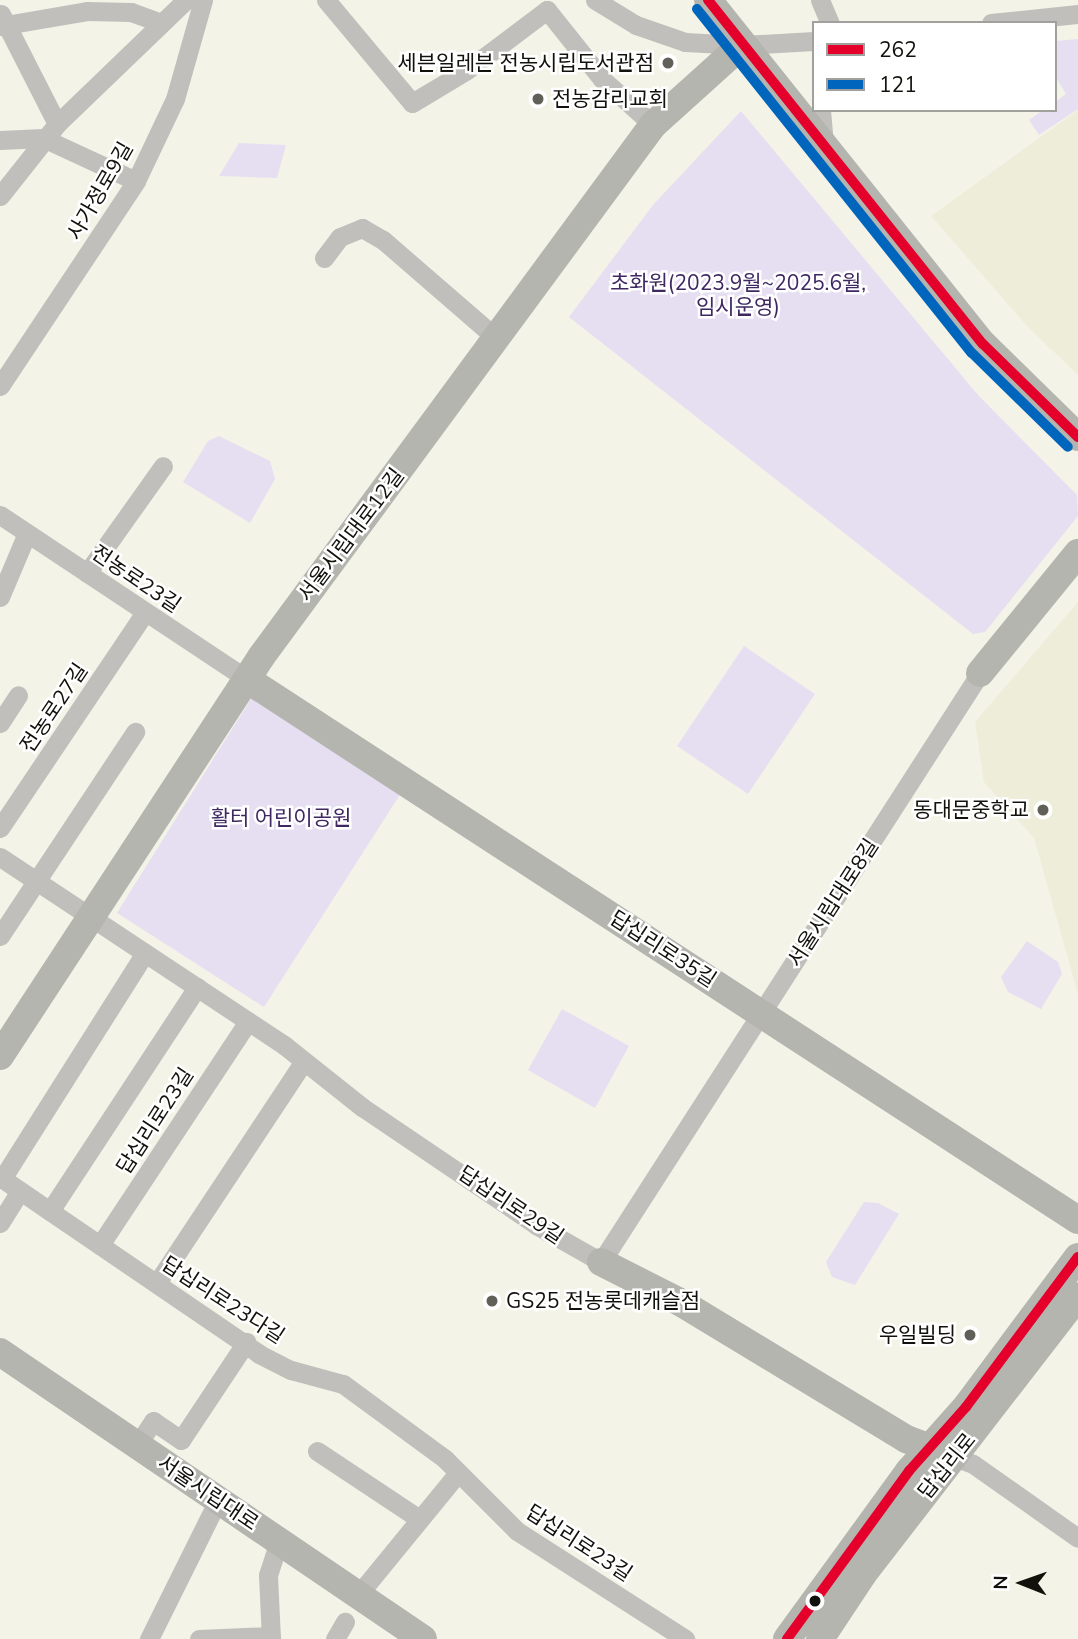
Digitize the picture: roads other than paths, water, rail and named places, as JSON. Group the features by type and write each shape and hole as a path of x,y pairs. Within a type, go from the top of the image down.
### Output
{"street":[{"path":"0,196 43,138 158,22 186,0"},
{"name":"사가정로9길","path":"0,386 136,181 175,99 203,0"},
{"path":"326,0 412,103 467,71 547,10 602,79 653,125"},
{"path":"595,0 665,38 742,45 812,41"},
{"path":"708,0 983,344 1078,437"},
{"path":"820,0 829,21"},
{"path":"57,124 2,21 87,10 131,12 158,22"},
{"path":"1010,21 1078,14"},
{"name":"서울시립대로12길","path":"0,1056 248,680 496,338 653,125 742,45"},
{"path":"821,112 824,146"},
{"path":"0,141 43,138 136,181"},
{"path":"324,258 340,237 362,228 383,240 496,338"},
{"path":"87,573 163,466"},
{"name":"전농로23길","path":"0,515 248,680"},
{"path":"0,597 27,533"},
{"name":"서울시립대로8길","path":"601,1262 980,673 1078,553"},
{"name":"전농로27길","path":"0,828 145,612"},
{"name":"답십리로35길","path":"248,680 1078,1220"},
{"name":"전농로27길","path":"0,723 18,695"},
{"path":"0,936 135,732"},
{"path":"0,857 90,917"},
{"name":"답십리로29길","path":"90,917 248,1021 302,1064 536,1225 680,1302 906,1438 942,1452"},
{"path":"1,1178 145,953"},
{"name":"답십리로23길","path":"50,1211 197,988"},
{"name":"답십리로23길","path":"100,1245 248,1021"},
{"path":"157,1283 302,1064"},
{"name":"답십리로23다길","path":"1,1178 291,1370 343,1384 445,1459 458,1474"},
{"path":"0,1223 20,1191"},
{"name":"답십리로","path":"820,1639 942,1452 966,1407 1078,1257"},
{"name":"답십리로","path":"787,1639 942,1452 1078,1296"},
{"name":"서울시립대로","path":"137,1445 153,1421 181,1440 247,1342"},
{"name":"서울시립대로","path":"0,1352 423,1639"},
{"path":"317,1451 418,1518"},
{"path":"942,1452 973,1464 1078,1538"},
{"path":"358,1595 418,1518 458,1474"},
{"name":"답십리로23길","path":"458,1474 517,1531 685,1639"},
{"path":"149,1639 218,1500"},
{"name":"서울시립대로","path":"200,1639 271,1638 268,1575 279,1541"},
{"path":"335,1639 345,1622"}],"place":[{"name":"세븐일레븐 전농시립도서관점","path":"668,63"},
{"name":"전농감리교회","path":"538,99"},
{"name":"동대문중학교","path":"1043,810"},
{"name":"GS25 전농롯데캐슬점","path":"492,1301"},
{"name":"우일빌딩","path":"970,1335"}],"park label":[{"name":"초화원(2023.9월~2025.6월, 임시운영)","path":"738,295"},
{"name":"활터 어린이공원","path":"281,818"}]}
